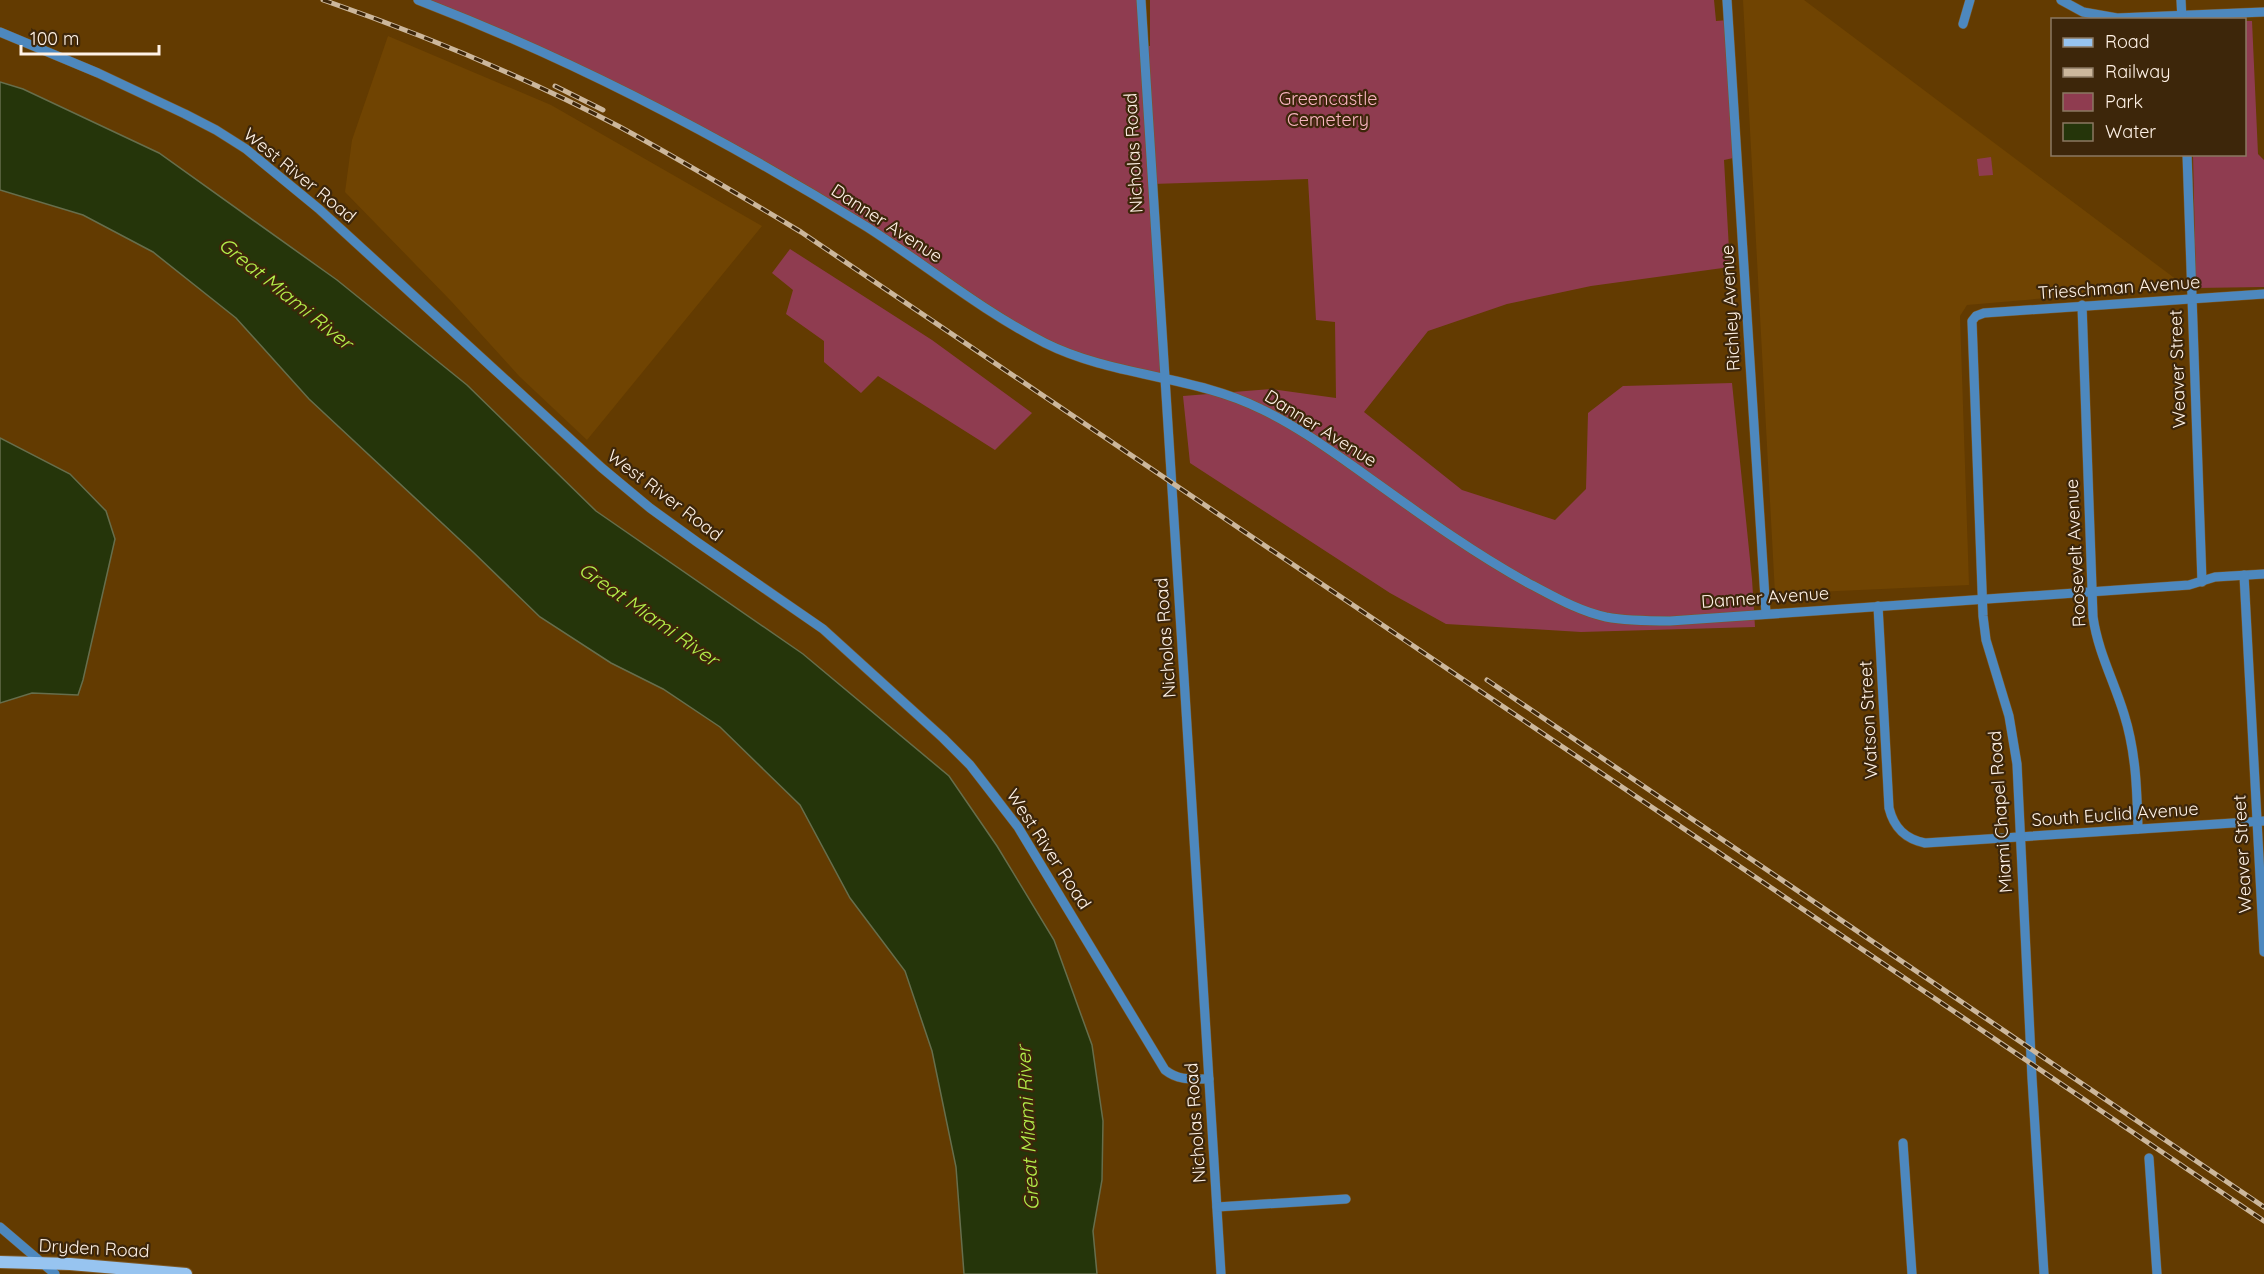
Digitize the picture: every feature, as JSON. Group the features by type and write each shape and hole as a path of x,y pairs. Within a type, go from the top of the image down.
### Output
{"main road":[{"name":"Dryden Road","path":"0,1262 186,1274"}],"street":[{"name":"Danner Avenue","path":"418,0 538,51 704,134 868,228 1005,320 1041,341 1101,365 1163,377 1235,397 1291,425 1472,549 1530,584 1584,610 1619,619 1653,621 2189,585 2215,577 2264,574"},
{"name":"Nicholas Road","path":"1141,0 1221,1274"},
{"name":"Richley Avenue","path":"1727,0 1766,614"},
{"path":"1963,24 1970,0"},
{"path":"2061,0 2083,12 2117,18"},
{"path":"2181,0 2182,18 2264,12"},
{"name":"West River Road","path":"0,32 98,73 185,114 246,149 327,216 602,468 650,508 823,629 943,738 996,796 1018,827 1165,1070 1186,1080 1209,1079"},
{"name":"Weaver Street","path":"2187,156 2202,582"},
{"name":"Trieschman Avenue","path":"1976,316 1984,313 2082,305 2264,294"},
{"name":"Roosevelt Avenue","path":"2082,305 2091,592 2096,634 2130,734 2135,767 2138,829"},
{"name":"Miami Chapel Road","path":"1976,316 1972,321 1971,333 1982,599 1986,640 2013,732 2017,764 2044,1274"},
{"name":"Weaver Street","path":"2244,575 2260,821 2264,952"},
{"name":"Watson Street","path":"1878,606 1889,808 1893,823 1899,830"},
{"name":"South Euclid Avenue","path":"1899,830 1915,841 1925,843 2260,821"},
{"path":"1902,1143 1912,1274"},
{"path":"2149,1158 2157,1274"},
{"path":"1217,1207 1346,1199"},
{"path":"0,1227 55,1274"}],"shaded area":[{"path":"1743,0 1804,0 2185,286 1967,305 1960,316 1969,585 1775,594"},
{"path":"388,36 551,105 762,226 587,440 519,376 451,301 345,192 352,140"}],"green space":[{"name":"Greencastle Cemetery","path":"418,0 1141,0 1144,46 1150,46 1150,0 1714,0 1716,21 1728,20 1738,157 1724,160 1730,267 1591,286 1507,304 1428,331 1364,412 1462,490 1555,520 1586,489 1588,413 1623,386 1732,383 1755,627 1581,632 1446,624 1390,593 1190,463 1183,396 1271,389 1336,398 1335,322 1316,320 1308,179 1152,184 1163,377 1055,348 868,228 602,80"},
{"path":"2246,21 2252,21 2258,154 2264,160 2264,287 2196,288 2193,156 2246,156"},
{"path":"1991,157 1993,175 1979,176 1977,159"},
{"path":"790,249 932,340 1032,413 995,450 878,376 861,393 824,362 824,341 786,314 793,290 772,273"}],"water":[{"name":"Great Miami River","path":"0,82 23,89 159,153 337,280 467,385 596,511 803,654 949,776 997,846 1054,940 1092,1045 1103,1121 1102,1180 1093,1231 1097,1274 964,1274 956,1167 932,1051 905,971 850,898 800,805 720,727 663,689 611,663 540,617 309,399 236,318 153,252 83,215 0,190"},
{"path":"0,438 70,474 106,511 115,539 78,695 32,693 0,703"}],"railway":[{"path":"323,0 474,58 548,91 666,152 801,232 2264,1221"},
{"path":"555,86 603,110"},
{"path":"1487,680 2264,1207"}]}
